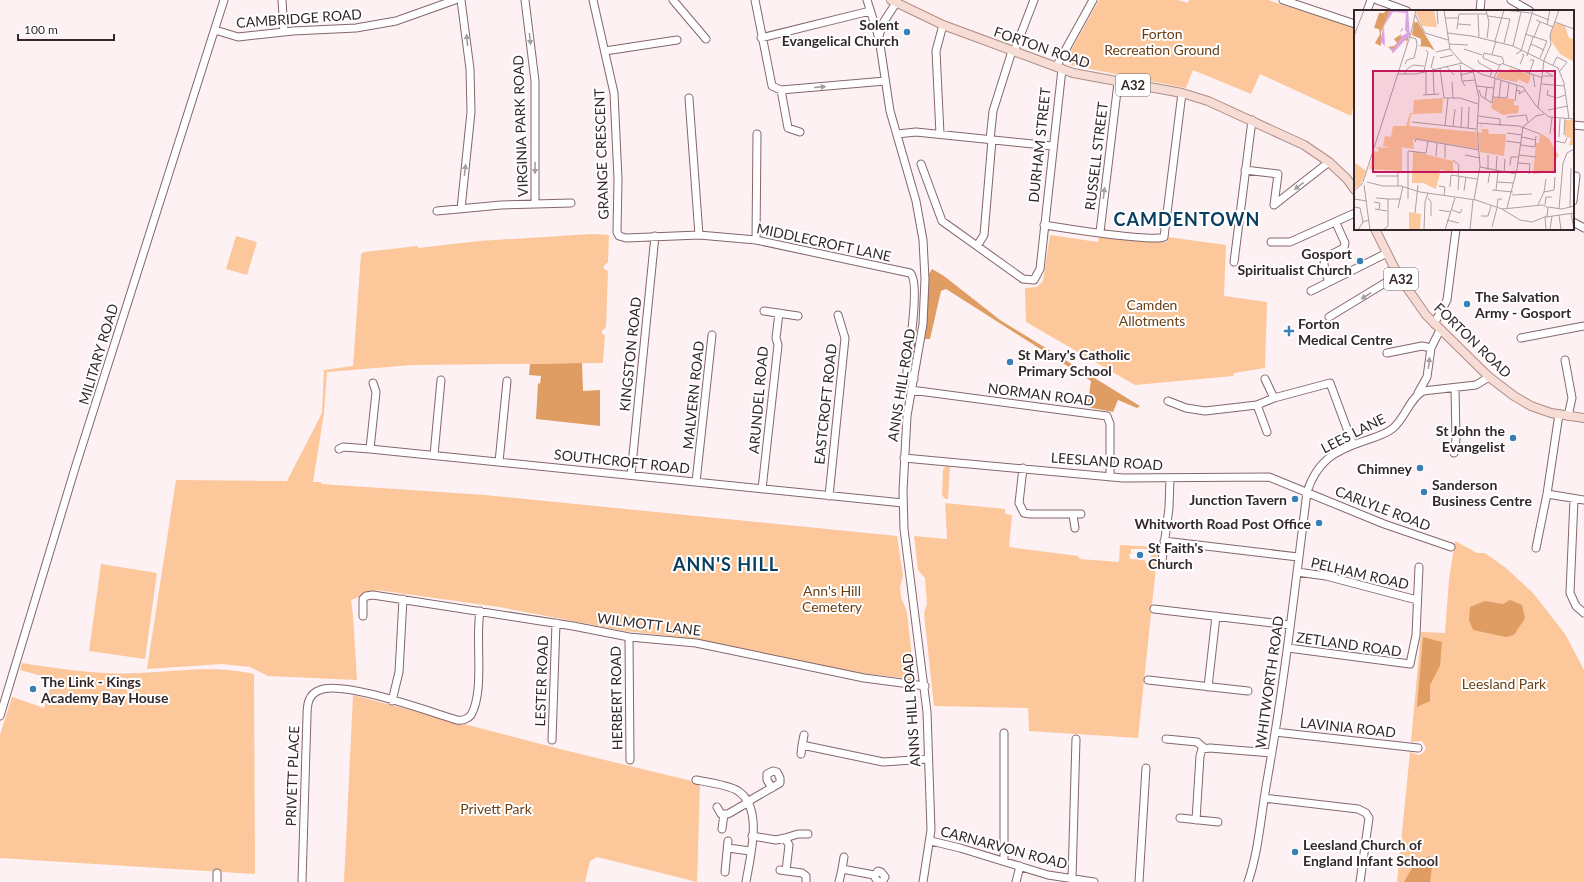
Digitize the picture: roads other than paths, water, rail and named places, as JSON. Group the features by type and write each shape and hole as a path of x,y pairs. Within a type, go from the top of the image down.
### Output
{"main road":[{"name":"FORTON ROAD","path":"894,2 943,25 1086,77 1182,93 1208,101 1298,142 1329,162 1347,179 1354,189"},
{"name":"FORTON ROAD","path":"1376,230 1398,275 1437,327 1489,377 1526,403 1558,414 1584,418"}],"street":[{"name":"MILITARY ROAD","path":"0,716 81,450 224,0"},
{"path":"282,0 284,32"},
{"name":"CAMBRIDGE ROAD","path":"215,30 237,37 373,26 396,21 445,2 455,0"},
{"path":"461,0 469,63 471,112 461,208"},
{"name":"VIRGINIA PARK ROAD","path":"525,0 535,81 536,204"},
{"name":"GRANGE CRESCENT","path":"593,0 614,93 618,180 617,232 620,237"},
{"path":"672,0 706,39"},
{"path":"755,0 761,38 772,86 782,90 885,81"},
{"name":"ANNS HILL ROAD","path":"867,0 878,38 885,81 897,134 916,200 923,240 925,308 921,339 911,390 904,458 903,503 904,529 925,686 931,841 922,882"},
{"path":"921,164 942,220 977,246 984,235 993,112 1013,51 1034,0"},
{"name":"DURHAM STREET","path":"977,246 1020,277 1031,281 1038,276 1040,269 1059,87 1059,68 1093,0"},
{"path":"1367,10 1371,0"},
{"path":"1377,0 1404,10"},
{"path":"1480,10 1481,0"},
{"path":"1511,0 1528,10"},
{"path":"1286,1 1354,24"},
{"path":"878,38 883,23 894,2"},
{"path":"761,38 870,11"},
{"path":"940,134 936,51 943,25"},
{"path":"605,52 677,40"},
{"name":"RUSSELL STREET","path":"1100,232 1118,82"},
{"path":"782,90 788,128 800,132"},
{"path":"1044,225 1158,238 1164,236 1182,93"},
{"path":"689,98 699,235"},
{"path":"1234,262 1252,120"},
{"path":"1574,125 1584,126"},
{"path":"897,134 916,132 1052,146"},
{"path":"756,240 757,134"},
{"path":"1245,170 1278,174 1274,205 1329,162"},
{"path":"1574,193 1576,176"},
{"path":"437,212 461,208 571,203"},
{"path":"1271,242 1290,242 1336,223 1354,214"},
{"path":"1328,282 1323,266 1324,261 1327,257 1344,248 1345,243 1336,223"},
{"path":"1574,223 1584,228"},
{"path":"1434,389 1428,386 1427,377 1431,348 1447,300 1456,230"},
{"name":"MIDDLECROFT LANE","path":"620,237 699,235 756,240 911,274 913,277 914,297 907,376 914,379"},
{"name":"KINGSTON ROAD","path":"631,475 655,236"},
{"path":"1311,291 1387,253"},
{"path":"1329,317 1398,275"},
{"path":"764,311 798,316"},
{"name":"ARUNDEL ROAD","path":"762,489 778,345 776,338 779,313"},
{"name":"EASTCROFT ROAD","path":"829,496 845,338 838,316"},
{"path":"1521,338 1584,326"},
{"name":"MALVERN ROAD","path":"696,482 712,335"},
{"path":"1387,353 1422,346 1431,348"},
{"path":"1565,360 1572,398 1568,416"},
{"name":"LEES LANE","path":"1306,492 1313,475 1320,465 1334,454 1392,429 1402,419 1427,377"},
{"path":"1417,395 1423,391 1434,389 1476,385 1489,377"},
{"path":"1265,379 1274,398"},
{"path":"434,455 441,380"},
{"path":"498,462 507,381"},
{"path":"370,449 376,392 373,383"},
{"path":"1168,401 1186,408 1205,411 1257,405 1274,398 1330,383 1353,445"},
{"path":"1454,453 1456,444 1455,388"},
{"name":"NORMAN ROAD","path":"911,390 1107,416 1110,424 1110,477"},
{"path":"1257,405 1268,432"},
{"path":"1536,548 1547,494 1558,414"},
{"name":"SOUTHCROFT ROAD","path":"339,449 343,447 434,455 903,503"},
{"name":"LEESLAND ROAD","path":"904,458 1110,477 1170,478 1259,476 1269,477 1306,492"},
{"path":"1023,468 1019,503 1023,512 1030,514 1081,514"},
{"path":"1162,561 1169,508 1170,478"},
{"name":"CARLYLE ROAD","path":"1306,492 1384,524 1451,547"},
{"name":"WHITWORTH ROAD","path":"1248,882 1272,753 1288,648 1306,492"},
{"path":"1547,494 1584,500"},
{"path":"1574,499 1570,594 1576,606 1584,613"},
{"path":"1073,514 1075,528"},
{"path":"1164,541 1298,557"},
{"path":"1417,600 1419,567"},
{"name":"PELHAM ROAD","path":"1297,572 1326,576 1417,600"},
{"name":"WILMOTT LANE","path":"363,616 362,600 366,596 373,595 629,637 696,643 864,678 925,686"},
{"path":"392,701 400,667 402,600"},
{"name":"ZETLAND ROAD","path":"1288,648 1407,665 1410,664 1412,661 1417,600"},
{"path":"1154,610 1290,625"},
{"name":"PRIVETT PLACE","path":"302,882 308,704 312,696 317,691 334,689 358,692 457,720 468,717 477,694 480,612"},
{"path":"1208,687 1216,616"},
{"name":"LESTER ROAD","path":"552,740 556,624"},
{"name":"HERBERT ROAD","path":"629,637 630,760"},
{"path":"1148,680 1248,691"},
{"name":"LAVINIA ROAD","path":"1275,732 1418,748"},
{"path":"1004,733 1004,861"},
{"path":"800,754 804,735"},
{"path":"1166,738 1197,742 1204,748 1272,753"},
{"path":"1072,879 1076,739"},
{"path":"802,745 883,762 928,759"},
{"path":"1196,820 1200,756 1204,748"},
{"path":"1139,882 1146,768"},
{"path":"696,780 737,790 747,803 754,820 746,882"},
{"path":"717,807 721,814 728,814 772,788"},
{"path":"1264,798 1358,809 1366,813 1369,818 1360,882"},
{"path":"722,829 724,814"},
{"path":"1180,818 1218,822"},
{"path":"752,836 776,840 798,834 808,834"},
{"path":"785,838 789,845 783,870 802,873 806,876 806,882"},
{"name":"CARNARVON ROAD","path":"931,841 1048,875 1086,882 1094,882"},
{"path":"725,872 728,844 750,851"},
{"path":"839,882 844,857"},
{"path":"1016,882 1020,866"},
{"path":"842,869 874,875 877,872 881,872 885,878 882,882"},
{"path":"217,873 217,882"},
{"path":"874,875 878,882"}],"place":[{"name":"Solent Evangelical Church","path":"907,32"},
{"name":"Gosport Spiritualist Church","path":"1360,261"},
{"name":"The Salvation Army - Gosport","path":"1467,304"},
{"name":"Forton Medical Centre","path":"1289,331"},
{"name":"St Mary's Catholic Primary School","path":"1010,362"},
{"name":"St John the Evangelist","path":"1513,438"},
{"name":"Chimney","path":"1420,468"},
{"name":"Sanderson Business Centre","path":"1424,492"},
{"name":"Junction Tavern","path":"1295,499"},
{"name":"Whitworth Road Post Office","path":"1319,523"},
{"name":"St Faith's Church","path":"1140,555"},
{"name":"The Link - Kings Academy Bay House","path":"33,689"},
{"name":"Leesland Church of England Infant School","path":"1295,852"}],"district":[{"name":"CAMDENTOWN","path":"1187,219"},
{"name":"ANN'S HILL","path":"726,564"}],"park label":[{"name":"Forton Recreation Ground","path":"1162,42"},
{"name":"Camden Allotments","path":"1152,312"},
{"name":"Ann's Hill Cemetery","path":"832,598"},
{"name":"Leesland Park","path":"1504,683"},
{"name":"Privett Park","path":"496,808"}]}
